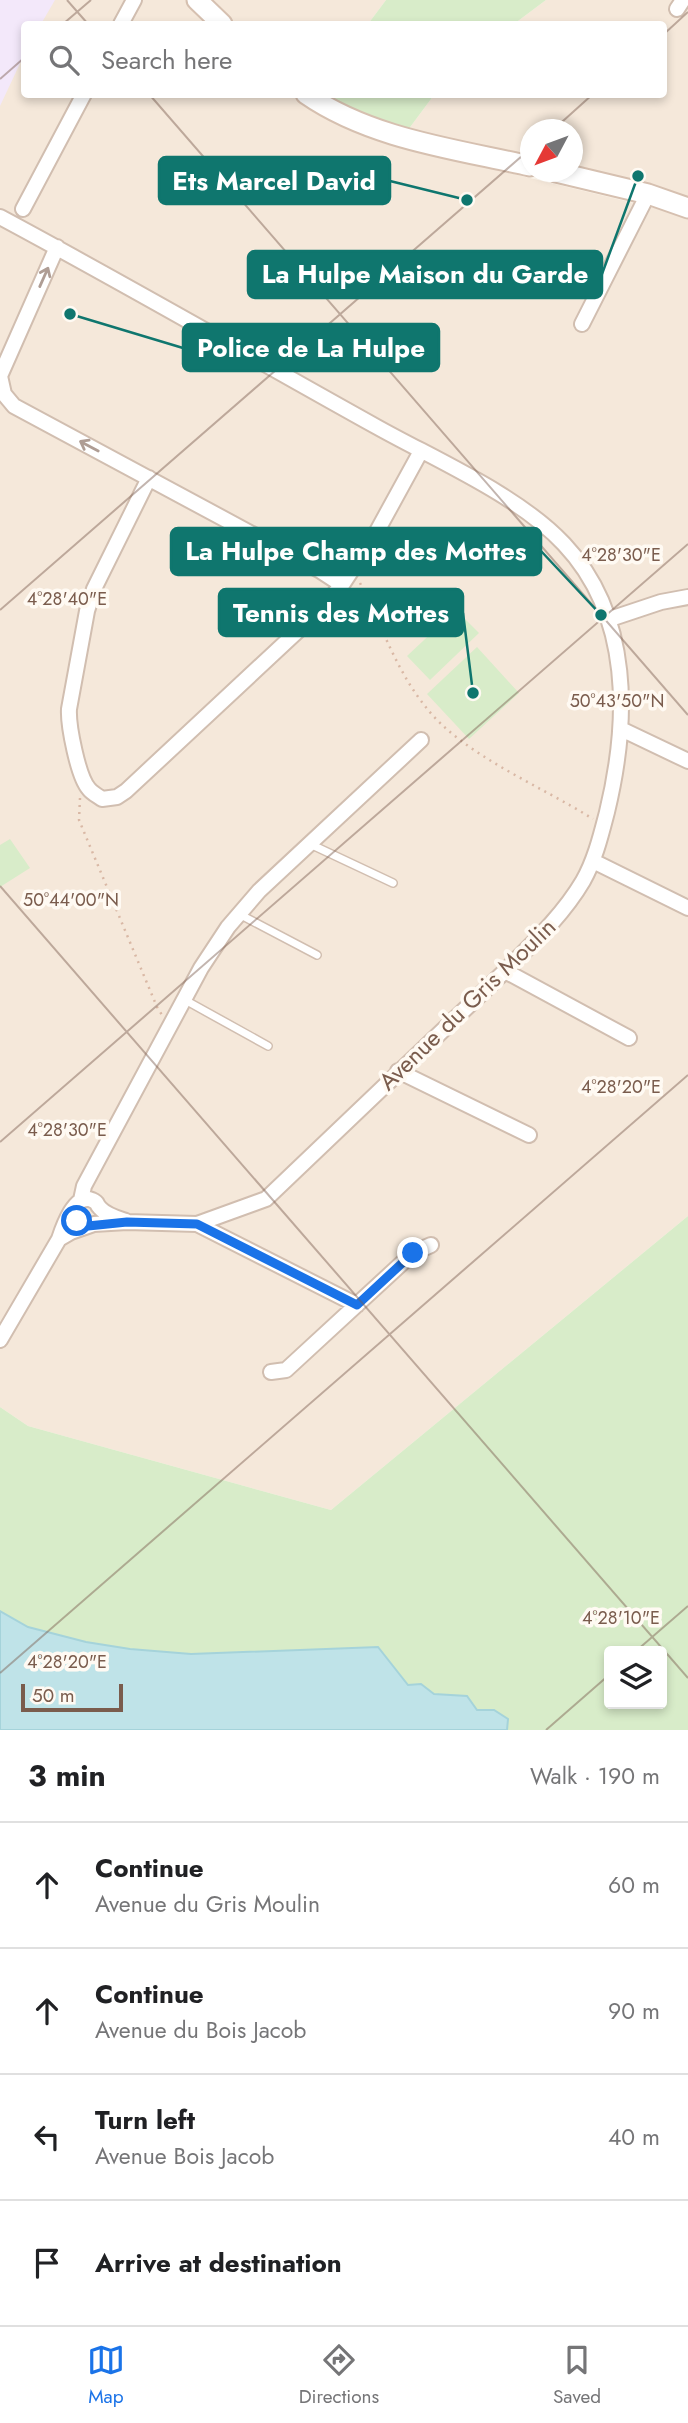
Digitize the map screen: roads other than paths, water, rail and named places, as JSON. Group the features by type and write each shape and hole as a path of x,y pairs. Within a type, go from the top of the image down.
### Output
{"main road":[{"path":"197,0 219,21"},
{"path":"313,98 362,124 404,138 520,164"},
{"path":"583,178 649,194 688,208"}],"street":[{"path":"123,21 134,0"},
{"path":"23,209 82,98"},
{"path":"582,324 649,194"},
{"name":"Avenue du Gris Moulin","path":"0,217 535,517 565,545 592,582 610,619 623,696 612,791 593,861 582,883 543,933 505,971 266,1199 197,1224 127,1222 91,1225 59,1239"},
{"path":"57,247 0,376 4,394 14,406 342,585"},
{"path":"149,478 104,569 87,611 69,709 68,722 87,787 102,799 117,797 288,641 342,585 354,571 421,451"},
{"path":"610,619 661,602 688,597"},
{"path":"621,729 688,761"},
{"path":"88,1205 77,1221 91,1225 98,1220 88,1205 84,1186 214,948 259,891 421,740"},
{"path":"593,861 688,908"},
{"path":"505,971 629,1038"},
{"path":"398,1071 528,1135"},
{"path":"0,1340 59,1239 64,1224 88,1205"},
{"name":"Avenue du Gris Moulin","path":"88,1205 127,1222"},
{"path":"197,1224 357,1305"},
{"path":"271,1372 286,1370 413,1253 431,1245"}],"lane":[{"path":"310,844 394,883"},
{"path":"239,914 317,955"},
{"path":"185,1000 268,1046"}],"water":[{"path":"0,1611 28,1627 86,1642 130,1649 191,1654 378,1647 408,1685 421,1684 434,1694 467,1696 477,1710 494,1710 508,1719 507,1730 0,1730"}],"place":[{"name":"La Hulpe Maison du Garde","path":"638,176"},
{"name":"Ets Marcel David","path":"467,200"},
{"name":"Police de La Hulpe","path":"70,314"},
{"name":"La Hulpe Champ des Mottes","path":"601,615"},
{"name":"Tennis des Mottes","path":"473,693"}]}
